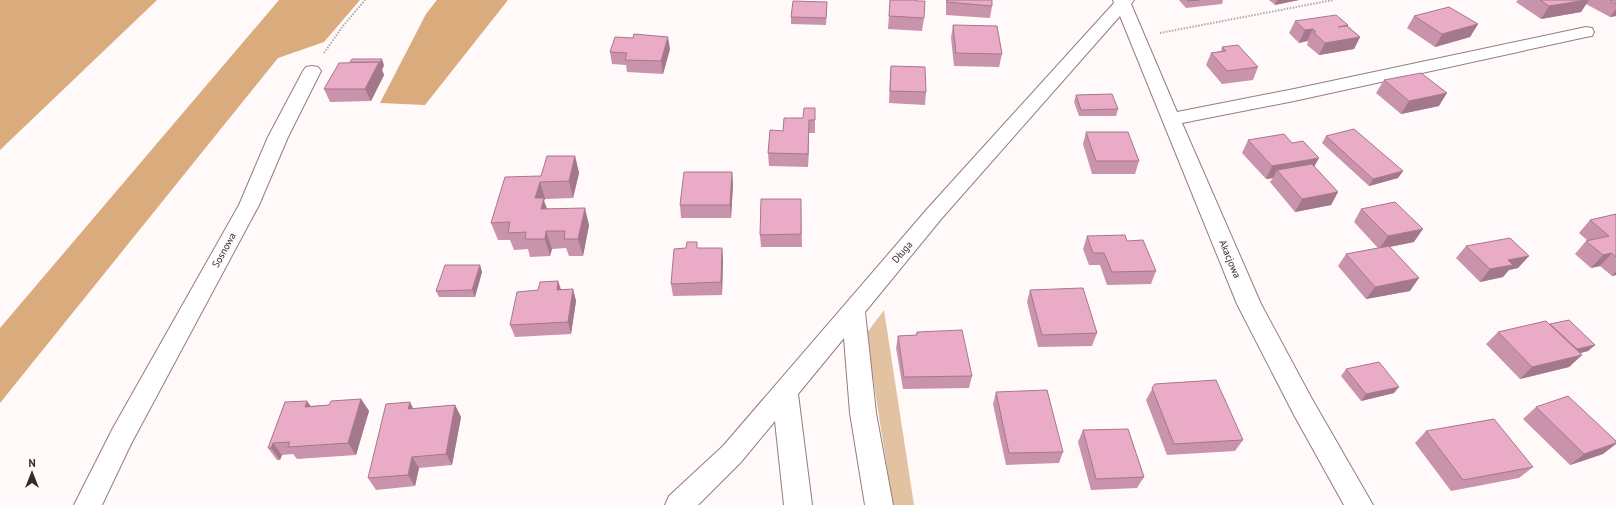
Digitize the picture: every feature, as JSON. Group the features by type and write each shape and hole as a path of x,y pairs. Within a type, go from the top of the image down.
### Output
{"street":[{"name":"Akacjowa","path":"1123,1 1249,304 1303,407 1359,505"},
{"name":"Długa","path":"679,505 732,454 785,393 853,309 935,213 1123,1"},
{"path":"1171,119 1301,93 1586,32"},
{"name":"Sosnowa","path":"88,505 122,436 249,205 278,137 312,71"},
{"path":"853,309 863,413 879,505"},
{"path":"785,393 798,505"}],"path":[{"path":"312,71 343,26 365,0"},
{"path":"1138,38 1332,0"}],"shaded area":[{"path":"0,0 157,0 0,150"},
{"path":"279,0 360,0 324,42 278,58 0,403 0,328"},
{"path":"437,0 508,0 425,105 380,103 426,14"},
{"path":"884,310 914,505 893,505 866,334"}],"building":[{"path":"890,0 925,1 924,18 889,16"},
{"path":"947,0 992,0 992,6 947,2"},
{"path":"1540,0 1586,0 1549,6"},
{"path":"1610,0 1616,0 1616,4"},
{"path":"793,1 827,2 826,18 791,17"},
{"path":"1449,7 1478,24 1442,34 1414,16"},
{"path":"1336,15 1348,25 1338,27 1347,26 1360,37 1325,43 1313,32 1316,32 1313,29 1305,30 1295,21"},
{"path":"953,25 997,26 1002,54 956,53"},
{"path":"634,34 668,37 661,61 625,60 627,53 610,52 615,37 633,38"},
{"path":"1238,45 1258,67 1227,71 1211,53 1226,51 1222,47"},
{"path":"352,59 382,59 379,63 350,62"},
{"path":"379,62 365,89 324,89 339,63"},
{"path":"891,66 925,67 926,92 890,91"},
{"path":"1421,73 1447,93 1409,101 1384,80"},
{"path":"1112,94 1118,109 1081,110 1076,95"},
{"path":"804,108 815,108 815,120 809,120 808,154 768,153 770,130 783,131 784,118 803,118"},
{"path":"1354,129 1403,171 1373,179 1326,136"},
{"path":"1086,132 1128,132 1139,161 1096,161"},
{"path":"1284,134 1292,143 1303,141 1319,158 1272,166 1248,140"},
{"path":"547,156 575,156 569,181 540,182 535,198 544,198 541,209 585,208 578,239 564,239 565,231 546,231 545,239 525,239 526,232 508,233 510,222 491,223 505,177 541,176"},
{"path":"1312,164 1338,192 1302,199 1277,170"},
{"path":"684,172 732,172 730,205 680,205"},
{"path":"761,199 801,199 801,234 760,235"},
{"path":"1395,202 1423,229 1388,236 1361,209"},
{"path":"1616,214 1616,257 1612,253 1603,255 1586,241 1609,236 1590,220"},
{"path":"1125,235 1127,241 1143,240 1156,271 1112,272 1104,253 1093,253 1087,236"},
{"path":"1510,238 1529,256 1508,260 1513,265 1490,269 1466,246"},
{"path":"687,242 697,242 697,248 722,248 721,282 671,284 674,249 686,248"},
{"path":"1389,246 1419,278 1375,287 1346,254"},
{"path":"445,265 480,265 472,290 436,291"},
{"path":"558,281 557,290 573,289 568,322 510,325 517,292 538,290 540,282"},
{"path":"1083,288 1097,333 1042,335 1030,290"},
{"path":"1569,320 1595,345 1577,349 1550,324"},
{"path":"1546,321 1582,355 1532,367 1498,332"},
{"path":"962,330 972,376 904,377 898,336 917,335 917,332"},
{"path":"1379,362 1399,387 1366,394 1346,369"},
{"path":"1216,380 1243,440 1174,444 1152,388 1155,384"},
{"path":"1047,390 1063,452 1009,453 996,392"},
{"path":"1568,396 1616,441 1616,443 1584,454 1536,407"},
{"path":"361,399 348,443 288,447 290,442 273,443 271,448 268,448 285,402 307,401 305,407 329,405 331,401"},
{"path":"410,402 408,409 455,405 446,454 412,457 408,475 368,478 386,404"},
{"path":"1494,419 1533,467 1463,480 1426,431"},
{"path":"1128,429 1144,477 1096,479 1083,430"}]}
